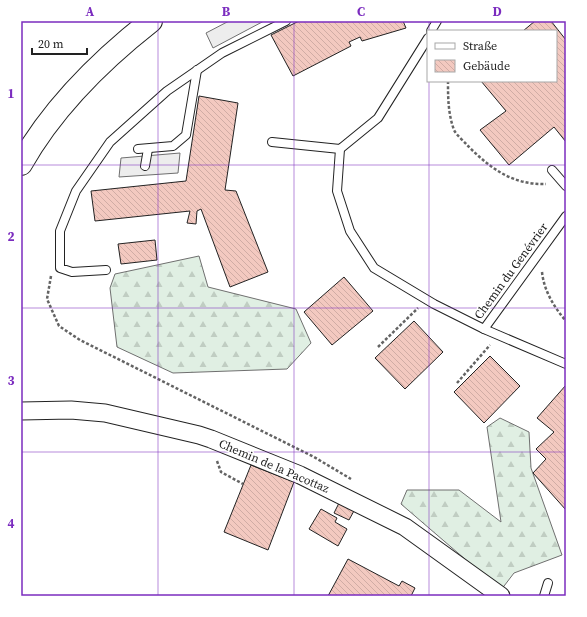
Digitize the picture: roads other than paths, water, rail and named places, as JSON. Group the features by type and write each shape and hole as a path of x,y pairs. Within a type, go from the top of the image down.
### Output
{"main road":[{"path":"21,164 41,133 80,84 151,21"}],"street":[{"name":"Chemin de la Pacottaz","path":"21,411 71,410 105,412 211,439 300,475 405,528 501,596"}],"lane":[{"path":"106,270 72,272 60,268 60,231 76,191 110,142 167,91 197,70 222,53 286,21"},
{"path":"432,30 436,21"},
{"path":"272,142 340,149 378,118 427,40"},
{"path":"138,149 173,146 186,135 197,70"},
{"path":"145,166 148,148"},
{"name":"Chemin du Genévrier","path":"340,149 337,191 350,231 374,268 427,300 484,329 566,216"},
{"path":"552,170 563,183"},
{"path":"484,329 566,364"},
{"path":"544,596 548,583"}]}
